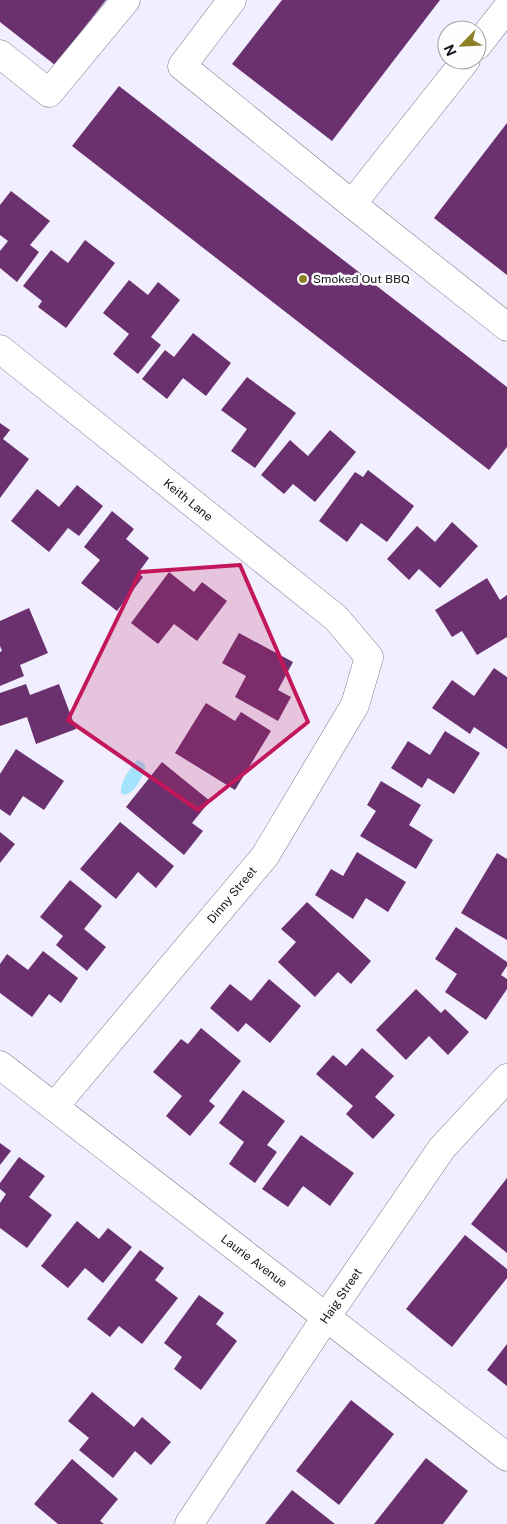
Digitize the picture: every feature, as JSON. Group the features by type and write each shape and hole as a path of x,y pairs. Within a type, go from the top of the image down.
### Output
{"street":[{"path":"0,54 49,93 126,0"},
{"path":"232,0 182,66 507,327"},
{"path":"487,33 507,8"},
{"path":"352,204 458,70"},
{"name":"Keith Lane","path":"0,350 336,618 369,657"},
{"name":"Dinny Street","path":"54,1107 265,856 355,705 369,657"},
{"name":"Laurie Avenue","path":"0,1066 327,1316 507,1457"},
{"name":"Haig Street","path":"189,1524 327,1316 442,1148 507,1078"}],"highlighted area":[{"path":"240,565 308,722 198,810 68,720 140,572"}],"water":[{"path":"137,760 146,766 135,788 124,795 121,793 122,784"}],"building":[{"path":"0,0 106,0 55,65 0,22"},
{"path":"282,0 440,0 332,141 232,64"},
{"path":"119,86 507,387 507,447 489,470 72,146"},
{"path":"507,123 507,275 434,218"},
{"path":"11,191 50,221 30,245 39,252 17,282 0,268 0,251 8,241 0,235 0,205"},
{"path":"85,240 115,263 66,328 38,307 42,301 23,286 51,250 68,263"},
{"path":"129,280 148,295 158,282 180,300 151,337 161,345 138,374 113,354 129,334 103,313"},
{"path":"193,333 231,363 206,396 183,378 167,399 142,379 165,350 174,357"},
{"path":"247,377 296,413 255,468 231,451 247,429 221,410"},
{"path":"0,423 10,430 3,439 29,459 0,498"},
{"path":"330,430 356,452 315,502 293,484 284,494 261,475 290,440 308,456"},
{"path":"368,470 414,506 387,542 361,523 347,542 319,521 355,472 363,477"},
{"path":"77,485 103,506 79,536 68,528 49,552 11,521 37,489 59,507"},
{"path":"112,511 134,529 126,539 149,558 138,573 143,577 117,611 81,583 100,560 84,547"},
{"path":"452,522 478,546 440,588 419,569 409,580 387,559 417,526 435,542"},
{"path":"169,572 194,592 202,582 227,601 197,641 174,624 158,644 131,623"},
{"path":"487,578 500,600 507,595 507,637 477,655 462,631 452,637 435,610"},
{"path":"29,608 48,653 20,665 24,676 0,686 0,652 2,651 0,646 0,621"},
{"path":"239,633 293,662 278,690 291,697 278,721 235,697 246,676 222,663"},
{"path":"494,668 507,677 507,749 474,727 470,734 432,708 452,680 474,696"},
{"path":"26,684 30,695 59,684 76,729 36,744 27,717 0,726 0,693"},
{"path":"206,703 235,721 241,712 271,731 235,790 175,753"},
{"path":"445,731 480,753 454,794 428,778 422,788 391,768 408,741 430,755"},
{"path":"16,749 64,781 44,810 23,796 10,816 0,809 0,774"},
{"path":"162,762 210,801 192,823 203,831 184,855 126,807"},
{"path":"381,781 421,805 409,825 433,840 416,869 360,836 376,811 367,805"},
{"path":"120,822 174,866 156,888 138,872 116,899 80,869"},
{"path":"0,832 15,844 0,863"},
{"path":"357,852 406,882 388,912 366,898 353,919 315,895 331,869 343,876"},
{"path":"497,853 507,859 507,940 461,913"},
{"path":"70,880 102,906 84,929 106,947 87,971 56,945 63,936 40,917"},
{"path":"307,902 371,961 351,984 338,972 315,997 278,962 296,942 281,929"},
{"path":"456,927 507,962 507,966 501,975 507,979 507,989 486,1020 445,992 457,974 435,959"},
{"path":"43,951 78,978 61,1003 49,994 32,1017 0,993 0,964 7,954 28,970"},
{"path":"269,979 301,1006 270,1043 246,1023 238,1032 210,1008 230,984 251,1001"},
{"path":"416,989 441,1013 445,1009 469,1032 448,1055 429,1036 406,1060 376,1030"},
{"path":"201,1028 241,1061 209,1101 215,1106 190,1136 166,1116 182,1096 153,1072 181,1039 188,1044"},
{"path":"362,1048 394,1076 375,1097 395,1115 373,1139 346,1114 353,1106 316,1074 333,1055 346,1066"},
{"path":"243,1090 285,1121 267,1145 277,1152 255,1183 229,1164 244,1142 219,1123"},
{"path":"301,1135 354,1173 330,1206 303,1186 288,1207 262,1189"},
{"path":"0,1143 11,1151 0,1165"},
{"path":"19,1157 45,1176 29,1197 52,1215 27,1248 0,1228 0,1203 6,1194 0,1189 0,1183"},
{"path":"507,1178 507,1253 471,1224"},
{"path":"77,1221 99,1239 108,1228 132,1247 103,1283 85,1268 68,1288 41,1266"},
{"path":"465,1235 507,1269 507,1278 452,1347 406,1309"},
{"path":"140,1250 164,1268 155,1280 178,1298 142,1344 119,1326 110,1337 87,1319"},
{"path":"199,1295 224,1313 216,1324 237,1341 201,1390 174,1369 182,1357 164,1343"},
{"path":"507,1344 507,1386 487,1370"},
{"path":"92,1392 134,1427 142,1417 171,1442 151,1465 135,1451 113,1478 79,1450 89,1438 68,1421"},
{"path":"351,1400 394,1434 339,1505 296,1471"},
{"path":"426,1458 468,1491 443,1524 374,1524"},
{"path":"72,1459 118,1499 100,1521 104,1524 58,1524 34,1504"},
{"path":"292,1490 335,1524 265,1524"}],"place":[{"name":"Smoked Out BBQ","path":"303,279"}]}
